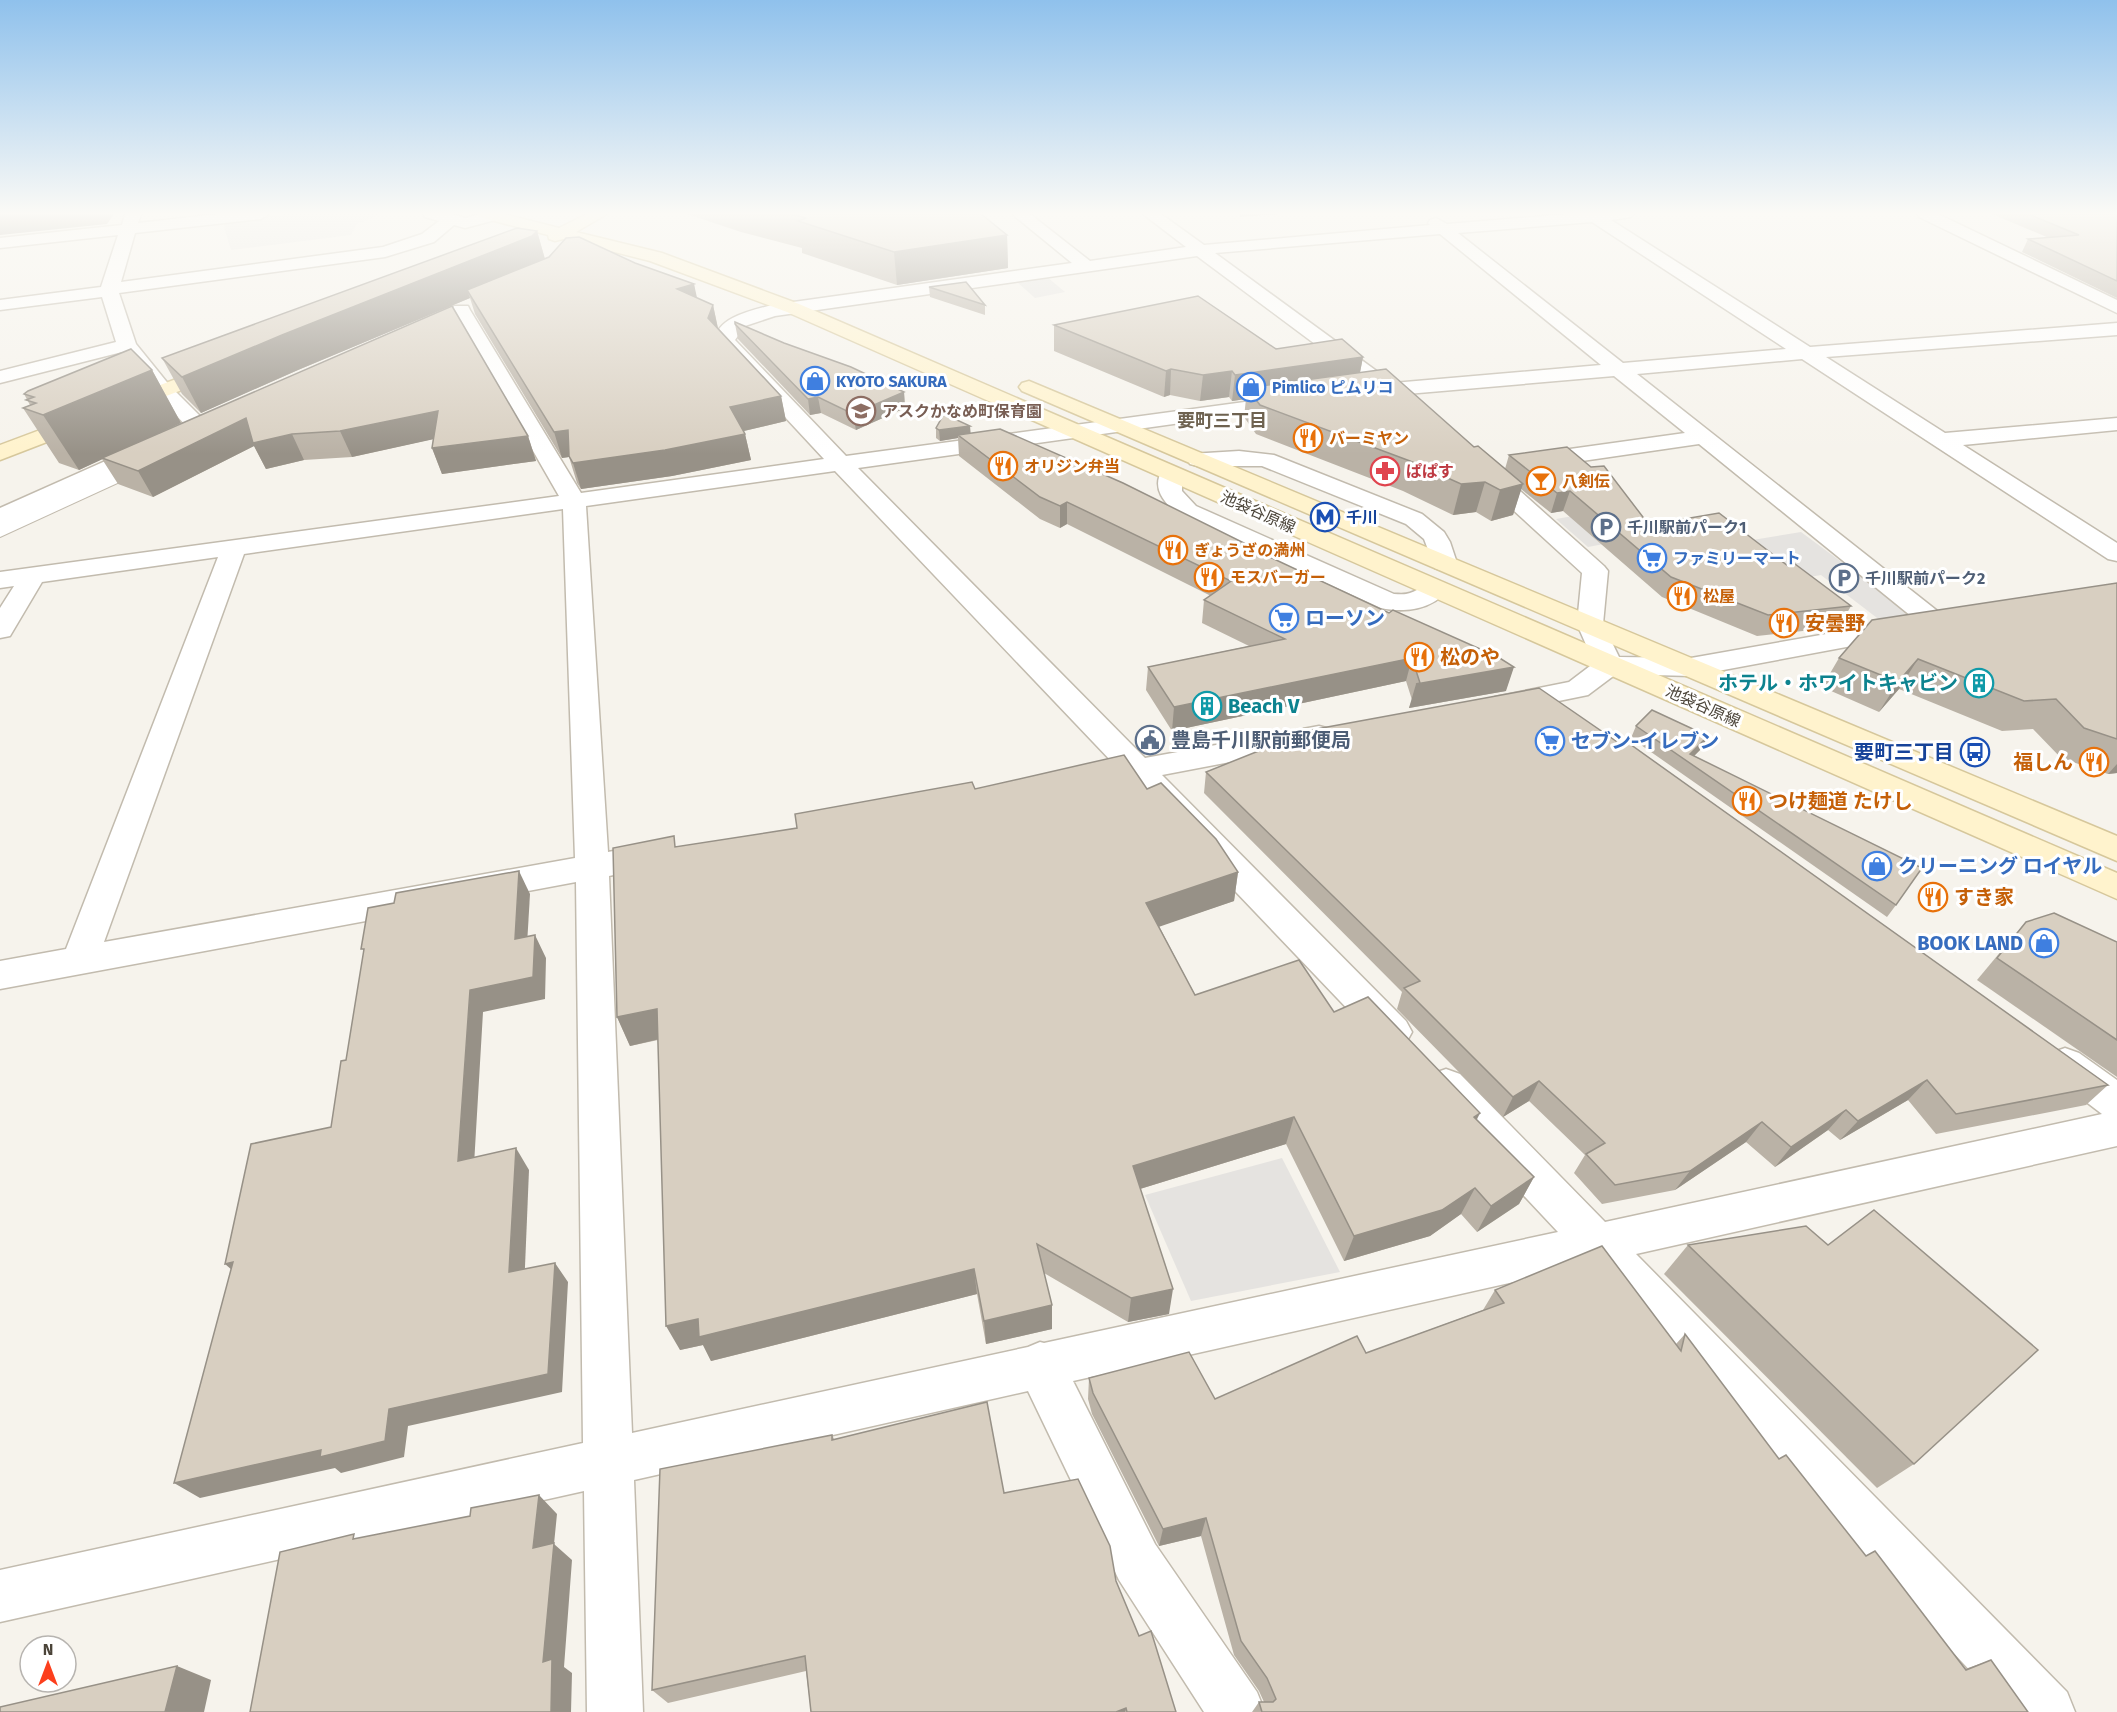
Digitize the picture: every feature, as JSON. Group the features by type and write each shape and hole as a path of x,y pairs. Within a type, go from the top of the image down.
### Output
{"main road":[{"name":"池袋谷原線","path":"757,294 1171,474"},
{"name":"池袋谷原線","path":"808,294 2112,844"},
{"path":"0,453 239,361"},
{"name":"池袋谷原線","path":"1435,589 2117,888"}],"street":[{"path":"0,305 81,294"},
{"path":"110,294 127,345 163,390 190,434"},
{"path":"895,294 755,315 738,322 727,331 725,341 841,464 1139,769 2048,1712"},
{"path":"1262,294 1388,387 1414,410"},
{"path":"1477,708 1578,689 1609,665 1691,667 1947,621 1703,437 1524,294"},
{"path":"1715,294 2117,554"},
{"path":"2090,294 2117,307"},
{"path":"442,323 468,311 574,501 592,866 615,1712"},
{"path":"1343,394 1388,387 2117,329"},
{"path":"0,377 127,345"},
{"path":"0,580 1309,399"},
{"path":"1940,440 2117,424"},
{"path":"0,518 190,434"},
{"path":"0,530 190,434"},
{"path":"1481,469 1703,437"},
{"path":"1464,454 1595,571 1590,624 1609,665"},
{"path":"1171,474 1168,485 1170,492 1175,501 1188,511 1390,602 1414,602 1435,589"},
{"path":"80,960 234,548"},
{"path":"0,630 33,575"},
{"path":"1546,696 1585,723"},
{"path":"1094,777 1349,731"},
{"path":"0,975 684,850"},
{"path":"2040,1047 2117,1102"},
{"path":"0,1596 2117,1128"},
{"path":"1040,1365 1137,1562 1237,1712"}],"shaded area":[{"path":"1030,294 1056,294 1035,298"},
{"name":"千川駅前パーク1","path":"1624,507 1657,534 1588,547 1556,519"},
{"name":"千川駅前パーク2","path":"1801,532 1913,615 1881,621 1821,575 1782,582 1734,543"},
{"path":"1282,1158 1340,1272 1191,1301 1145,1195"}],"building":[{"path":"337,294 386,294 182,377 162,358"},
{"path":"469,294 688,294 713,305 708,318 781,396 730,407 745,434 665,450 573,463 569,456 568,430 554,432"},
{"path":"950,294 976,294 985,305"},
{"path":"1198,296 1276,349 1342,339 1363,357 1235,375 1232,371 1203,375 1171,369 1166,371 1054,325"},
{"path":"452,306 528,436 432,448 438,411 340,431 292,434 253,443 246,418 138,471 102,458"},
{"path":"735,322 784,343 851,367 904,392 853,414 818,397 808,399"},
{"path":"131,349 152,370 43,415 23,408 36,403 26,400 34,397 24,394 28,391"},
{"path":"1386,369 1474,447 1478,446 1523,484 1500,490 1485,482 1461,484 1410,461 1260,405 1247,388"},
{"path":"944,414 970,426 939,430 936,428"},
{"path":"1000,429 1123,483 1244,543 1242,544 1389,613 1393,610 1498,657 1514,667 1416,684 1420,683 1412,658 1174,707 1148,667 1285,639 1204,600 1231,581 1067,502 1060,506 1040,497 958,435"},
{"path":"1567,447 1591,467 1604,466 1649,525 1719,513 1788,566 1795,564 1851,606 1768,615 1671,577 1570,491 1557,493 1509,455"},
{"path":"2117,583 2117,739 2084,728 2056,699 2024,701 1918,659 1898,682 1839,658 1872,620"},
{"path":"1539,688 1616,741 1620,737 2108,1085 1956,1114 1927,1080 1858,1121 1846,1110 1791,1147 1762,1122 1690,1171 1615,1185 1586,1154 1605,1143 1539,1081 1513,1097 1404,988 1420,981 1206,772 1311,730"},
{"path":"1652,710 1708,736 1690,754 1922,868 1896,905 1636,726"},
{"path":"1124,755 1147,789 1161,783 1216,839 1238,872 1146,903 1195,995 1299,960 1334,1012 1368,997 1480,1113 1474,1117 1534,1177 1491,1206 1475,1188 1442,1210 1354,1236 1294,1117 1133,1166 1173,1289 1131,1298 1037,1244 1052,1305 984,1321 974,1269 699,1337 698,1319 666,1326 657,1009 617,1017 613,848 674,836 675,847 797,828 795,814 972,782 975,789"},
{"path":"519,871 515,939 535,935 533,977 470,990 458,1161 516,1148 509,1272 555,1263 548,1374 389,1409 385,1441 320,1457 321,1450 174,1483 233,1262 225,1264 251,1144 331,1127 341,1061 346,1060 364,949 361,949 368,908 394,903 396,893"},
{"path":"2054,913 2117,942 2117,1040 1997,958 2026,922"},
{"path":"1874,1210 2038,1350 1914,1464 1688,1245 1806,1226 1828,1245"},
{"path":"1602,1246 1681,1351 1685,1334 1779,1459 1786,1455 1866,1556 1875,1551 1966,1670 1991,1660 2028,1712 1262,1712 1259,1702 1273,1702 1276,1699 1267,1678 1241,1641 1206,1518 1163,1529 1093,1393 1089,1378 1189,1352 1215,1399 1357,1336 1366,1353 1504,1303 1495,1290"},
{"path":"987,1402 1004,1493 1078,1479 1110,1546 1116,1581 1139,1636 1151,1631 1176,1712 1127,1712 1126,1708 1116,1712 811,1712 805,1656 652,1690 660,1469 832,1435 832,1440"},
{"path":"539,1495 533,1548 554,1543 543,1662 552,1659 551,1712 250,1712 280,1552 354,1534 353,1539 470,1516 471,1508"},
{"path":"177,1666 165,1712 0,1712 0,1707 56,1694 78,1694 78,1689"}],"place":[{"name":"KYOTO SAKURA","path":"815,381"},
{"name":"Pimlico ピムリコ","path":"1251,387"},
{"name":"アスクかなめ町保育園","path":"861,411"},
{"name":"バーミヤン","path":"1308,438"},
{"name":"オリジン弁当","path":"1003,466"},
{"name":"ぱぱす","path":"1385,471"},
{"name":"八剣伝","path":"1541,481"},
{"name":"千川","path":"1325,517"},
{"name":"千川駅前パーク1","path":"1606,527"},
{"name":"ぎょうざの満州","path":"1173,550"},
{"name":"ファミリーマート","path":"1652,558"},
{"name":"モスバーガー","path":"1209,577"},
{"name":"千川駅前パーク2","path":"1844,578"},
{"name":"松屋","path":"1682,596"},
{"name":"ローソン","path":"1284,618"},
{"name":"安曇野","path":"1784,623"},
{"name":"松のや","path":"1419,657"},
{"name":"ホテル・ホワイトキャビン","path":"1979,683"},
{"name":"Beach V","path":"1207,706"},
{"name":"豊島千川駅前郵便局","path":"1150,740"},
{"name":"セブン-イレブン","path":"1550,741"},
{"name":"要町三丁目","path":"1975,752"},
{"name":"福しん","path":"2094,762"},
{"name":"つけ麺道 たけし","path":"1747,801"},
{"name":"クリーニング ロイヤル","path":"1877,866"},
{"name":"すき家","path":"1933,897"},
{"name":"BOOK LAND","path":"2044,943"}],"district":[{"name":"要町三丁目","path":"1222,421"}]}
